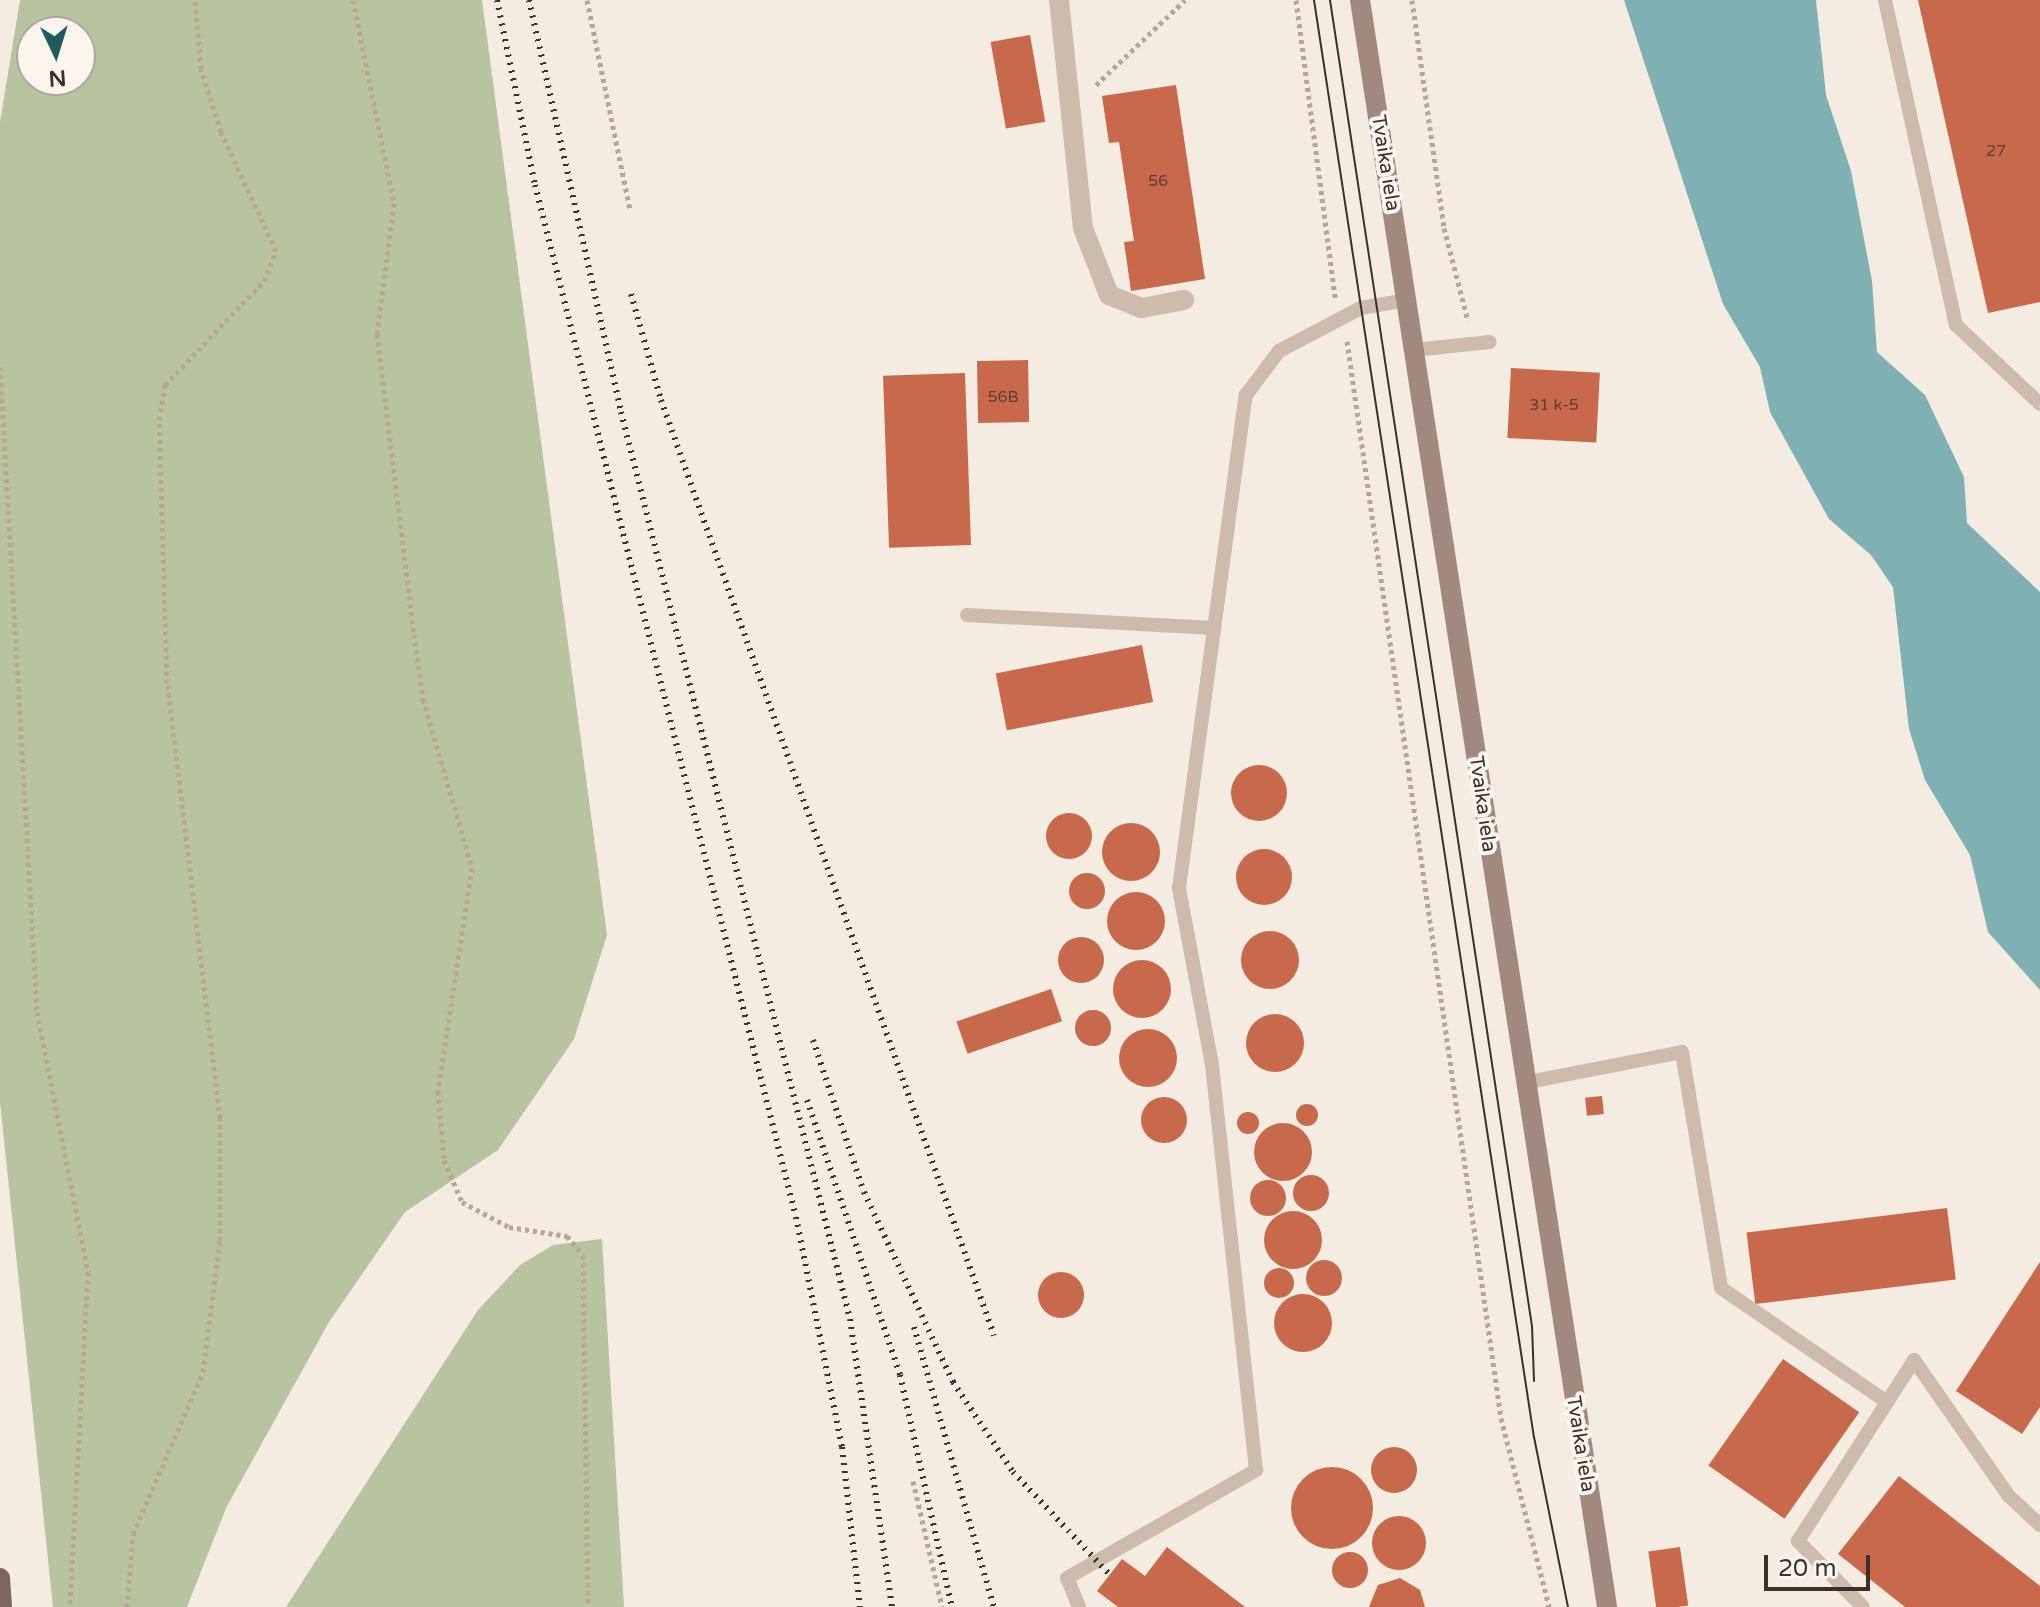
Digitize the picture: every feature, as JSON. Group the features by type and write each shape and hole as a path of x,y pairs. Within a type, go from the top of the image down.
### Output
{"main road":[{"path":"0,1578 2,1607"}],"street":[{"path":"1059,0 1083,228 1109,295 1142,308 1184,300"},
{"name":"Tvaika iela","path":"1360,0 1524,1083 1607,1607"}],"lane":[{"path":"1885,0 1956,325 2040,404"},
{"path":"1079,1607 1067,1578 1256,1470 1212,1065 1179,888 1246,395 1279,351 1342,319 1407,300"},
{"path":"1414,350 1490,342"},
{"path":"967,615 1215,628"},
{"path":"1524,1083 1682,1052 1721,1288 1887,1402"},
{"path":"1863,1607 1798,1541 1914,1360 2009,1496 2040,1525"}],"path":[{"path":"127,1607 133,1534 203,1372 220,1240 220,1118 167,683 159,420 165,385 264,281 276,251 221,132 201,69 195,0"},
{"path":"353,0 394,203 377,334 411,619 423,699 472,868 438,1091 444,1160 462,1202 509,1227 567,1236 583,1255 588,1607"},
{"path":"587,0 630,210"},
{"path":"1070,108 1185,0"},
{"path":"1296,0 1342,319 1404,709 1501,1418 1549,1607"},
{"path":"1412,0 1444,228 1464,285 1471,344"},
{"path":"0,367 37,1012 88,1272 70,1607"},
{"path":"913,1481 942,1607"}],"green space":[{"path":"20,0 482,0 607,935 574,1039 498,1150 405,1212 329,1322 226,1508 187,1607 53,1607 0,1102 0,122 16,24 16,96 96,96 96,16 17,16"},
{"path":"602,1239 624,1607 286,1607 478,1310 520,1265 553,1245"}],"water":[{"path":"1624,0 1816,0 1826,95 1851,171 1872,281 1877,352 1925,395 1964,477 1967,523 2040,592 2040,990 1988,932 1970,855 1925,780 1909,729 1893,587 1871,555 1829,519 1770,412 1760,367 1723,304"}],"building":[{"path":"1918,0 2040,0 2040,302 1988,313"},
{"path":"1030,35 1045,122 1006,129 991,42"},
{"path":"1176,85 1205,279 1131,291 1124,242 1134,241 1119,142 1109,143 1102,96"},
{"path":"1028,360 1029,422 978,423 977,361"},
{"path":"1511,368 1600,373 1596,443 1507,438"},
{"path":"965,373 971,545 889,548 883,376"},
{"path":"1142,645 1153,702 1007,730 996,673"},
{"path":"1259,765 1279,773 1287,793 1279,813 1259,821 1239,813 1231,793 1239,773"},
{"path":"1069,813 1085,820 1092,836 1085,852 1069,859 1053,852 1046,836 1053,820"},
{"path":"1131,823 1142,825 1151,832 1158,841 1158,863 1151,872 1142,879 1131,881 1120,879 1111,872 1104,863 1102,852 1104,841 1111,832 1120,825"},
{"path":"1264,849 1284,857 1292,877 1284,897 1264,905 1244,897 1236,877 1244,857"},
{"path":"1087,873 1099,879 1105,891 1099,903 1087,909 1075,903 1069,891 1075,879"},
{"path":"1136,892 1147,894 1156,901 1163,910 1163,932 1156,941 1147,948 1136,950 1125,948 1116,941 1109,932 1107,921 1109,910 1116,901 1125,894"},
{"path":"1270,931 1281,933 1290,940 1297,949 1297,971 1290,980 1281,987 1270,989 1259,987 1250,980 1243,971 1241,960 1243,949 1250,940 1259,933"},
{"path":"1081,937 1097,944 1104,960 1097,976 1081,983 1065,976 1058,960 1065,944"},
{"path":"1142,960 1153,962 1162,969 1169,978 1169,1000 1162,1009 1153,1016 1142,1018 1131,1016 1122,1009 1115,1000 1113,989 1115,978 1122,969 1131,962"},
{"path":"1051,989 1062,1021 968,1054 956,1022"},
{"path":"1093,1010 1106,1015 1111,1028 1106,1041 1093,1046 1080,1041 1075,1028 1080,1015"},
{"path":"1275,1014 1286,1016 1295,1023 1302,1032 1302,1054 1295,1063 1286,1070 1275,1072 1264,1070 1255,1063 1248,1054 1246,1043 1248,1032 1255,1023 1264,1016"},
{"path":"1148,1029 1159,1031 1168,1038 1175,1047 1175,1069 1168,1078 1159,1085 1148,1087 1137,1085 1128,1078 1121,1069 1119,1058 1121,1047 1128,1038 1137,1031"},
{"path":"1602,1096 1604,1114 1587,1116 1585,1098"},
{"path":"1164,1097 1180,1104 1187,1120 1180,1136 1164,1143 1148,1136 1141,1120 1148,1104"},
{"path":"1307,1104 1315,1107 1318,1115 1315,1123 1307,1126 1299,1123 1296,1115 1299,1107"},
{"path":"1244,1112 1252,1112 1259,1123 1252,1134 1244,1134 1237,1127 1237,1119"},
{"path":"1283,1123 1303,1132 1312,1152 1303,1172 1283,1181 1263,1172 1254,1152 1263,1132"},
{"path":"1311,1175 1324,1180 1329,1193 1324,1206 1311,1211 1298,1206 1293,1193 1298,1180"},
{"path":"1268,1180 1281,1185 1286,1198 1281,1211 1268,1216 1255,1211 1250,1198 1255,1185"},
{"path":"1947,1208 1956,1279 1755,1304 1747,1233"},
{"path":"1293,1211 1304,1213 1313,1220 1320,1229 1320,1251 1313,1260 1304,1267 1293,1269 1282,1267 1273,1260 1266,1251 1264,1240 1266,1229 1273,1220 1282,1213"},
{"path":"1324,1260 1337,1265 1342,1278 1337,1291 1324,1296 1311,1291 1306,1278 1311,1265"},
{"path":"2040,1262 2040,1407 2022,1434 1956,1391"},
{"path":"1279,1268 1290,1272 1294,1283 1290,1294 1279,1298 1268,1294 1264,1283 1268,1272"},
{"path":"1061,1272 1077,1279 1084,1295 1077,1311 1061,1318 1045,1311 1038,1295 1045,1279"},
{"path":"1303,1294 1323,1303 1332,1323 1323,1343 1303,1352 1283,1343 1274,1323 1283,1303"},
{"path":"1783,1359 1859,1412 1785,1519 1708,1465"},
{"path":"1394,1447 1410,1454 1417,1470 1410,1486 1394,1493 1378,1486 1371,1470 1378,1454"},
{"path":"1332,1467 1348,1471 1361,1479 1369,1492 1373,1508 1369,1524 1361,1537 1348,1545 1332,1549 1316,1545 1303,1537 1295,1524 1291,1508 1295,1492 1303,1479 1316,1471"},
{"path":"1899,1476 2040,1586 2040,1607 1905,1607 1838,1554"},
{"path":"1399,1516 1418,1524 1426,1543 1418,1562 1399,1570 1380,1562 1372,1543 1380,1524"},
{"path":"1167,1547 1245,1607 1118,1607 1097,1591 1122,1559 1145,1576"},
{"path":"1680,1547 1688,1605 1656,1607 1648,1551"},
{"path":"1350,1552 1362,1558 1368,1570 1362,1582 1350,1588 1338,1582 1332,1570 1338,1558"},
{"path":"1400,1578 1420,1590 1425,1607 1369,1607 1378,1585"}],"tram line":[{"path":"1314,0 1534,1437 1568,1607"},
{"path":"1330,0 1532,1326 1534,1381"}],"railway":[{"path":"497,0 535,185 796,1217 842,1447 860,1607"},
{"path":"529,0 621,412 850,1319 892,1607"},
{"path":"631,294 661,400 994,1335"},
{"path":"813,1040 864,1192 953,1382 1013,1472 1110,1575"},
{"path":"807,1100 900,1375 952,1607"},
{"path":"914,1327 994,1607"}]}
